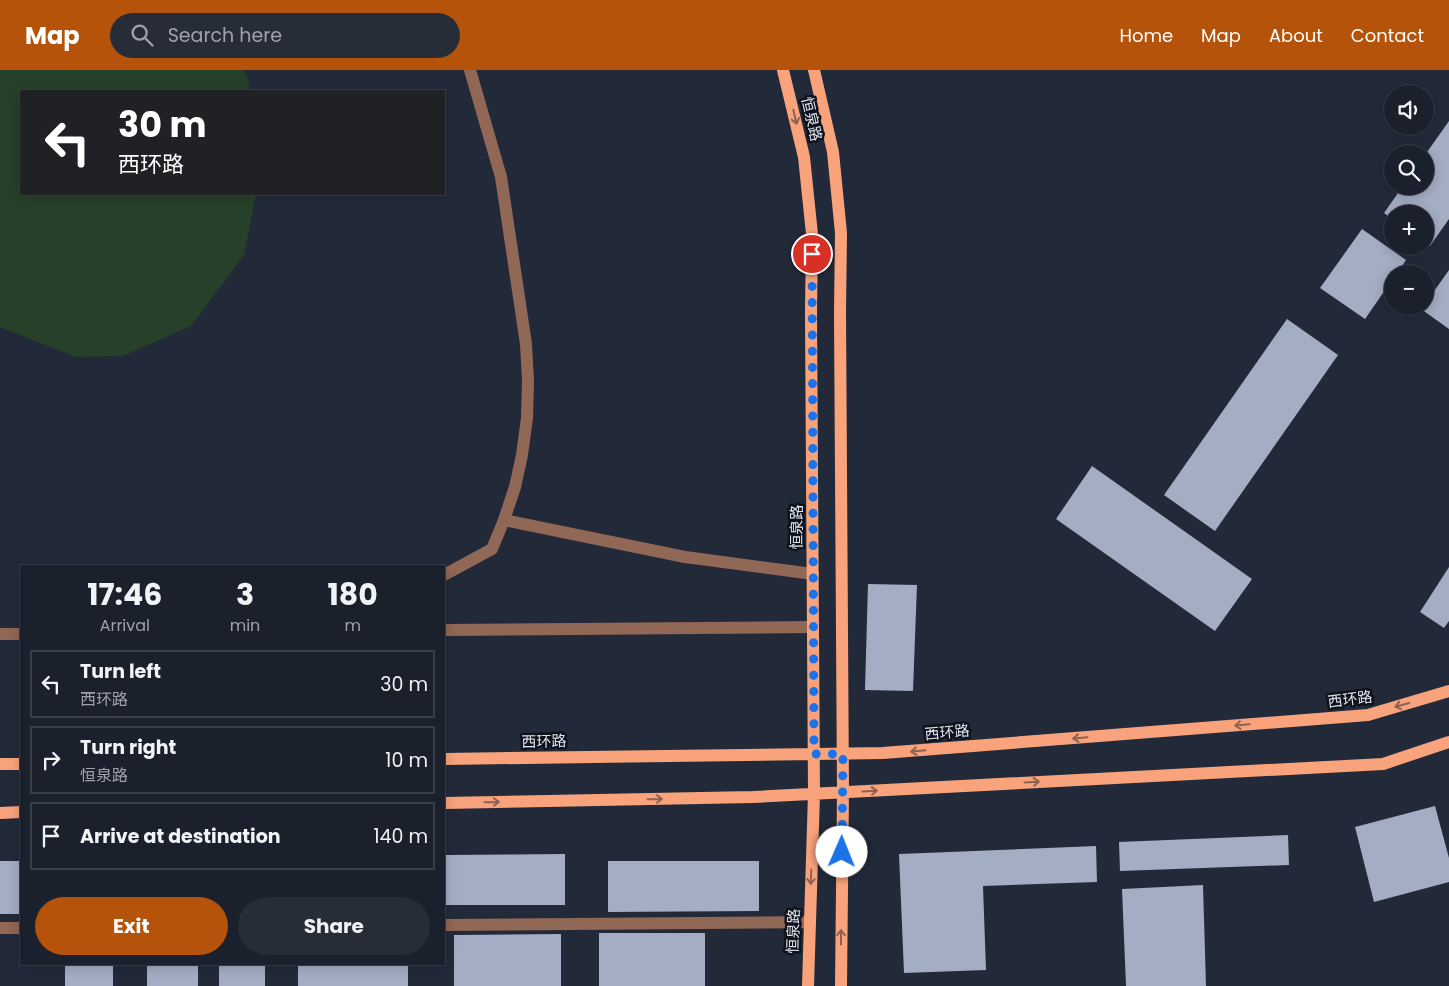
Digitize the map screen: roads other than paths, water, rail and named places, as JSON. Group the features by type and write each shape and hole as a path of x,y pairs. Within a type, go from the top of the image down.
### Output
{"main road":[{"name":"恒泉路","path":"783,70 804,157 812,234 814,794 808,986"},
{"name":"恒泉路","path":"814,70 833,152 841,233 843,754 841,986"},
{"name":"西环路","path":"445,759 883,753 1368,715 1449,691"},
{"path":"445,803 753,797 1382,764 1449,742"},
{"path":"0,764 20,764"},
{"path":"0,813 20,812"}],"street":[{"path":"445,574 492,549 515,488 527,418 526,344 501,177 470,70"},
{"path":"504,520 685,557 813,574"},
{"path":"445,630 813,626"},
{"path":"0,634 20,634"},
{"path":"445,924 810,922"},
{"path":"0,928 20,928"}]}
